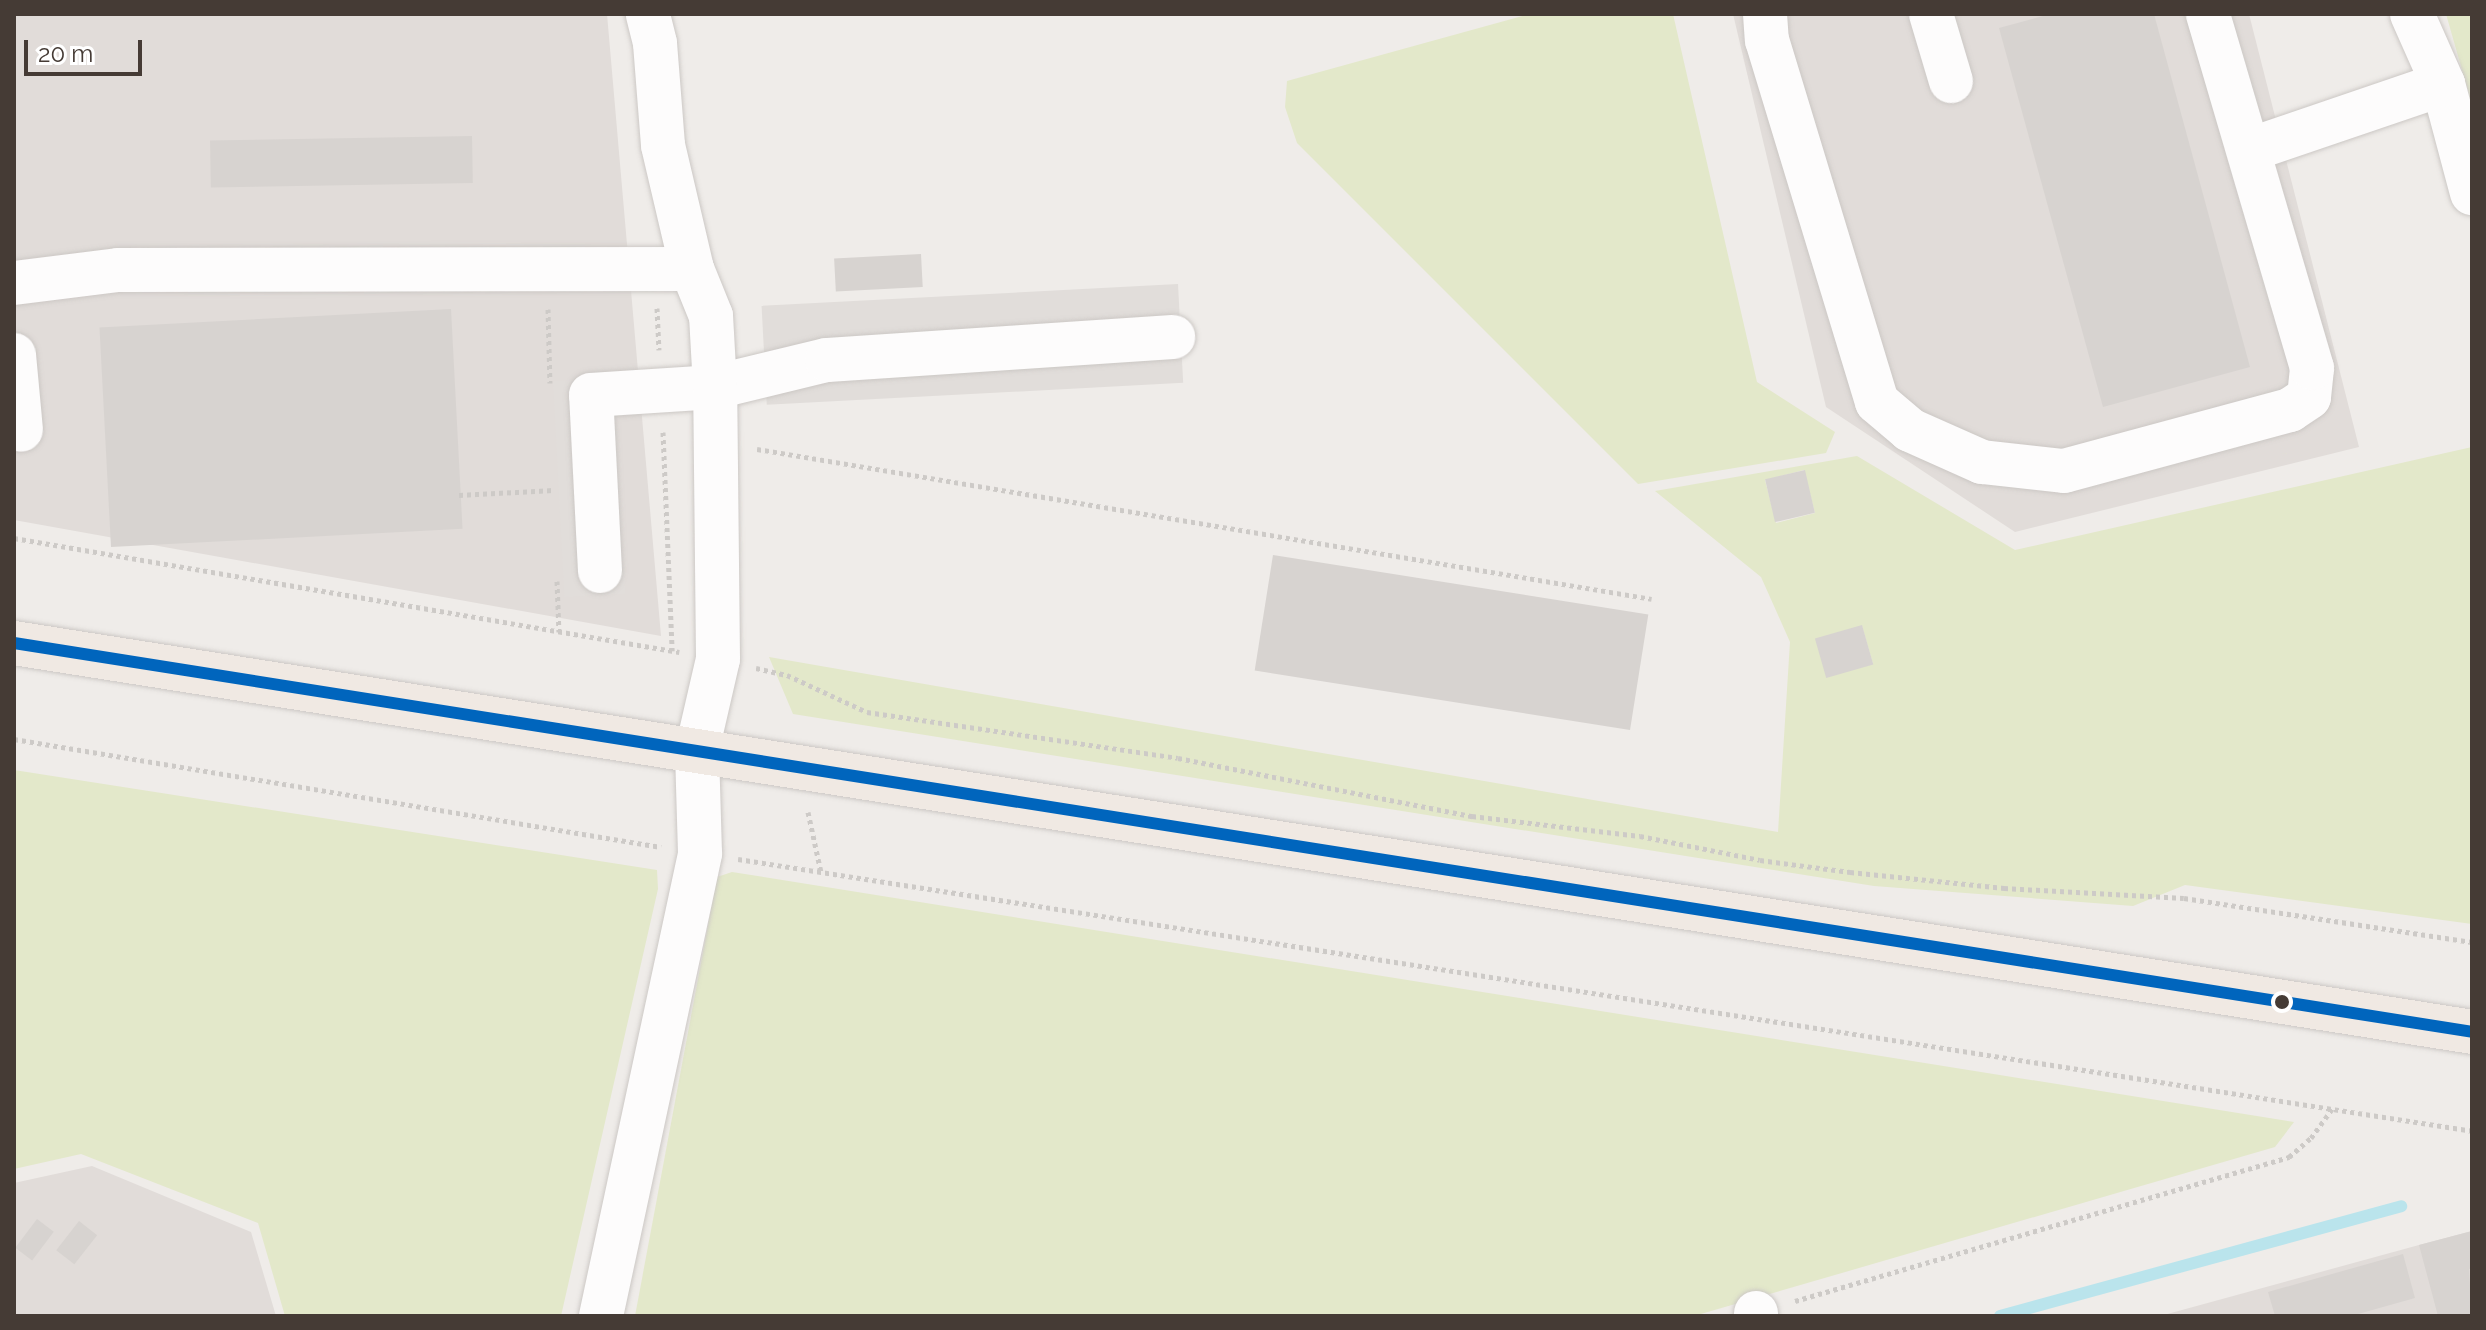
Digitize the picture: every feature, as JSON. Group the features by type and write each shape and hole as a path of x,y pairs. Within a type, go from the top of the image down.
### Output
{"main road":[{"path":"14,643 2472,1032"}],"lane":[{"path":"601,1316 700,853 697,750 718,659 715,387 711,316 674,269 655,43 648,14"},
{"path":"1765,14 1767,40 1877,402 1910,430 1982,462 2064,471 2290,410 2309,397 2312,368 2208,14"},
{"path":"1931,14 1951,81"},
{"path":"2412,14 2443,84 2472,193"},
{"path":"2249,150 2443,84"},
{"path":"14,283 118,270 674,269"},
{"path":"600,571 591,395 715,387 827,360 1173,337"},
{"path":"14,355 21,430"}],"path":[{"path":"672,651 661,390 674,269"},
{"path":"716,443 1652,599"},
{"path":"459,495 554,490"},
{"path":"14,538 718,659 787,675 867,712 1178,758 1472,816 1640,836 1760,860 1850,872 2004,888 2114,891 2184,898 2472,942"},
{"path":"14,739 700,853 2472,1131"},
{"path":"808,812 821,872"},
{"path":"1756,1314 2289,1157 2311,1138 2332,1109"}],"shaded area":[{"path":"607,14 661,636 14,520 14,16"},
{"path":"1733,14 2249,14 2359,447 2015,532 1826,407"},
{"path":"1178,284 1183,383 767,405 762,306"},
{"path":"614,378 625,594 564,597 553,381"},
{"path":"92,1166 251,1232 276,1316 14,1316 14,1183"},
{"path":"2472,1231 2472,1316 2160,1316 2419,1245"}],"green space":[{"path":"1530,14 1673,14 1757,382 1835,432 1826,453 1638,484 1297,143 1285,107 1287,81"},
{"path":"2446,14 2472,14 2472,105"},
{"path":"2472,447 2472,924 2185,885 2133,906 1874,886 793,714 769,657 1778,832 1790,642 1761,577 1655,491 1857,456 2015,550","holes":["1804,470 1815,513 1776,523 1765,480","1862,626 1873,664 1826,677"]},
{"path":"14,770 657,870 658,889 561,1316 285,1316 258,1223 81,1154 14,1169"},
{"path":"732,872 2294,1122 2275,1147 1694,1316 635,1316 717,877"}],"building":[{"path":"2050,14 2154,14 2250,367 2103,407 1999,28"},
{"path":"472,136 473,183 211,188 210,141"},
{"path":"921,254 923,287 836,292 834,259"},
{"path":"451,309 463,529 111,547 99,327"},
{"path":"1805,470 1815,513 1775,522 1765,479"},
{"path":"1273,555 1648,614 1630,730 1255,671"},
{"path":"1862,625 1873,664 1826,678 1815,639"},
{"path":"37,1219 54,1232 32,1260 15,1248"},
{"path":"79,1221 97,1235 74,1264 56,1250"},
{"path":"2472,1231 2472,1268 2469,1269 2472,1316 2438,1316 2419,1245"},
{"path":"2403,1254 2415,1298 2351,1316 2275,1316 2268,1292"}],"waterway":[{"path":"2000,1316 2401,1206"}],"transit line":[{"path":"14,643 2472,1032"}]}
